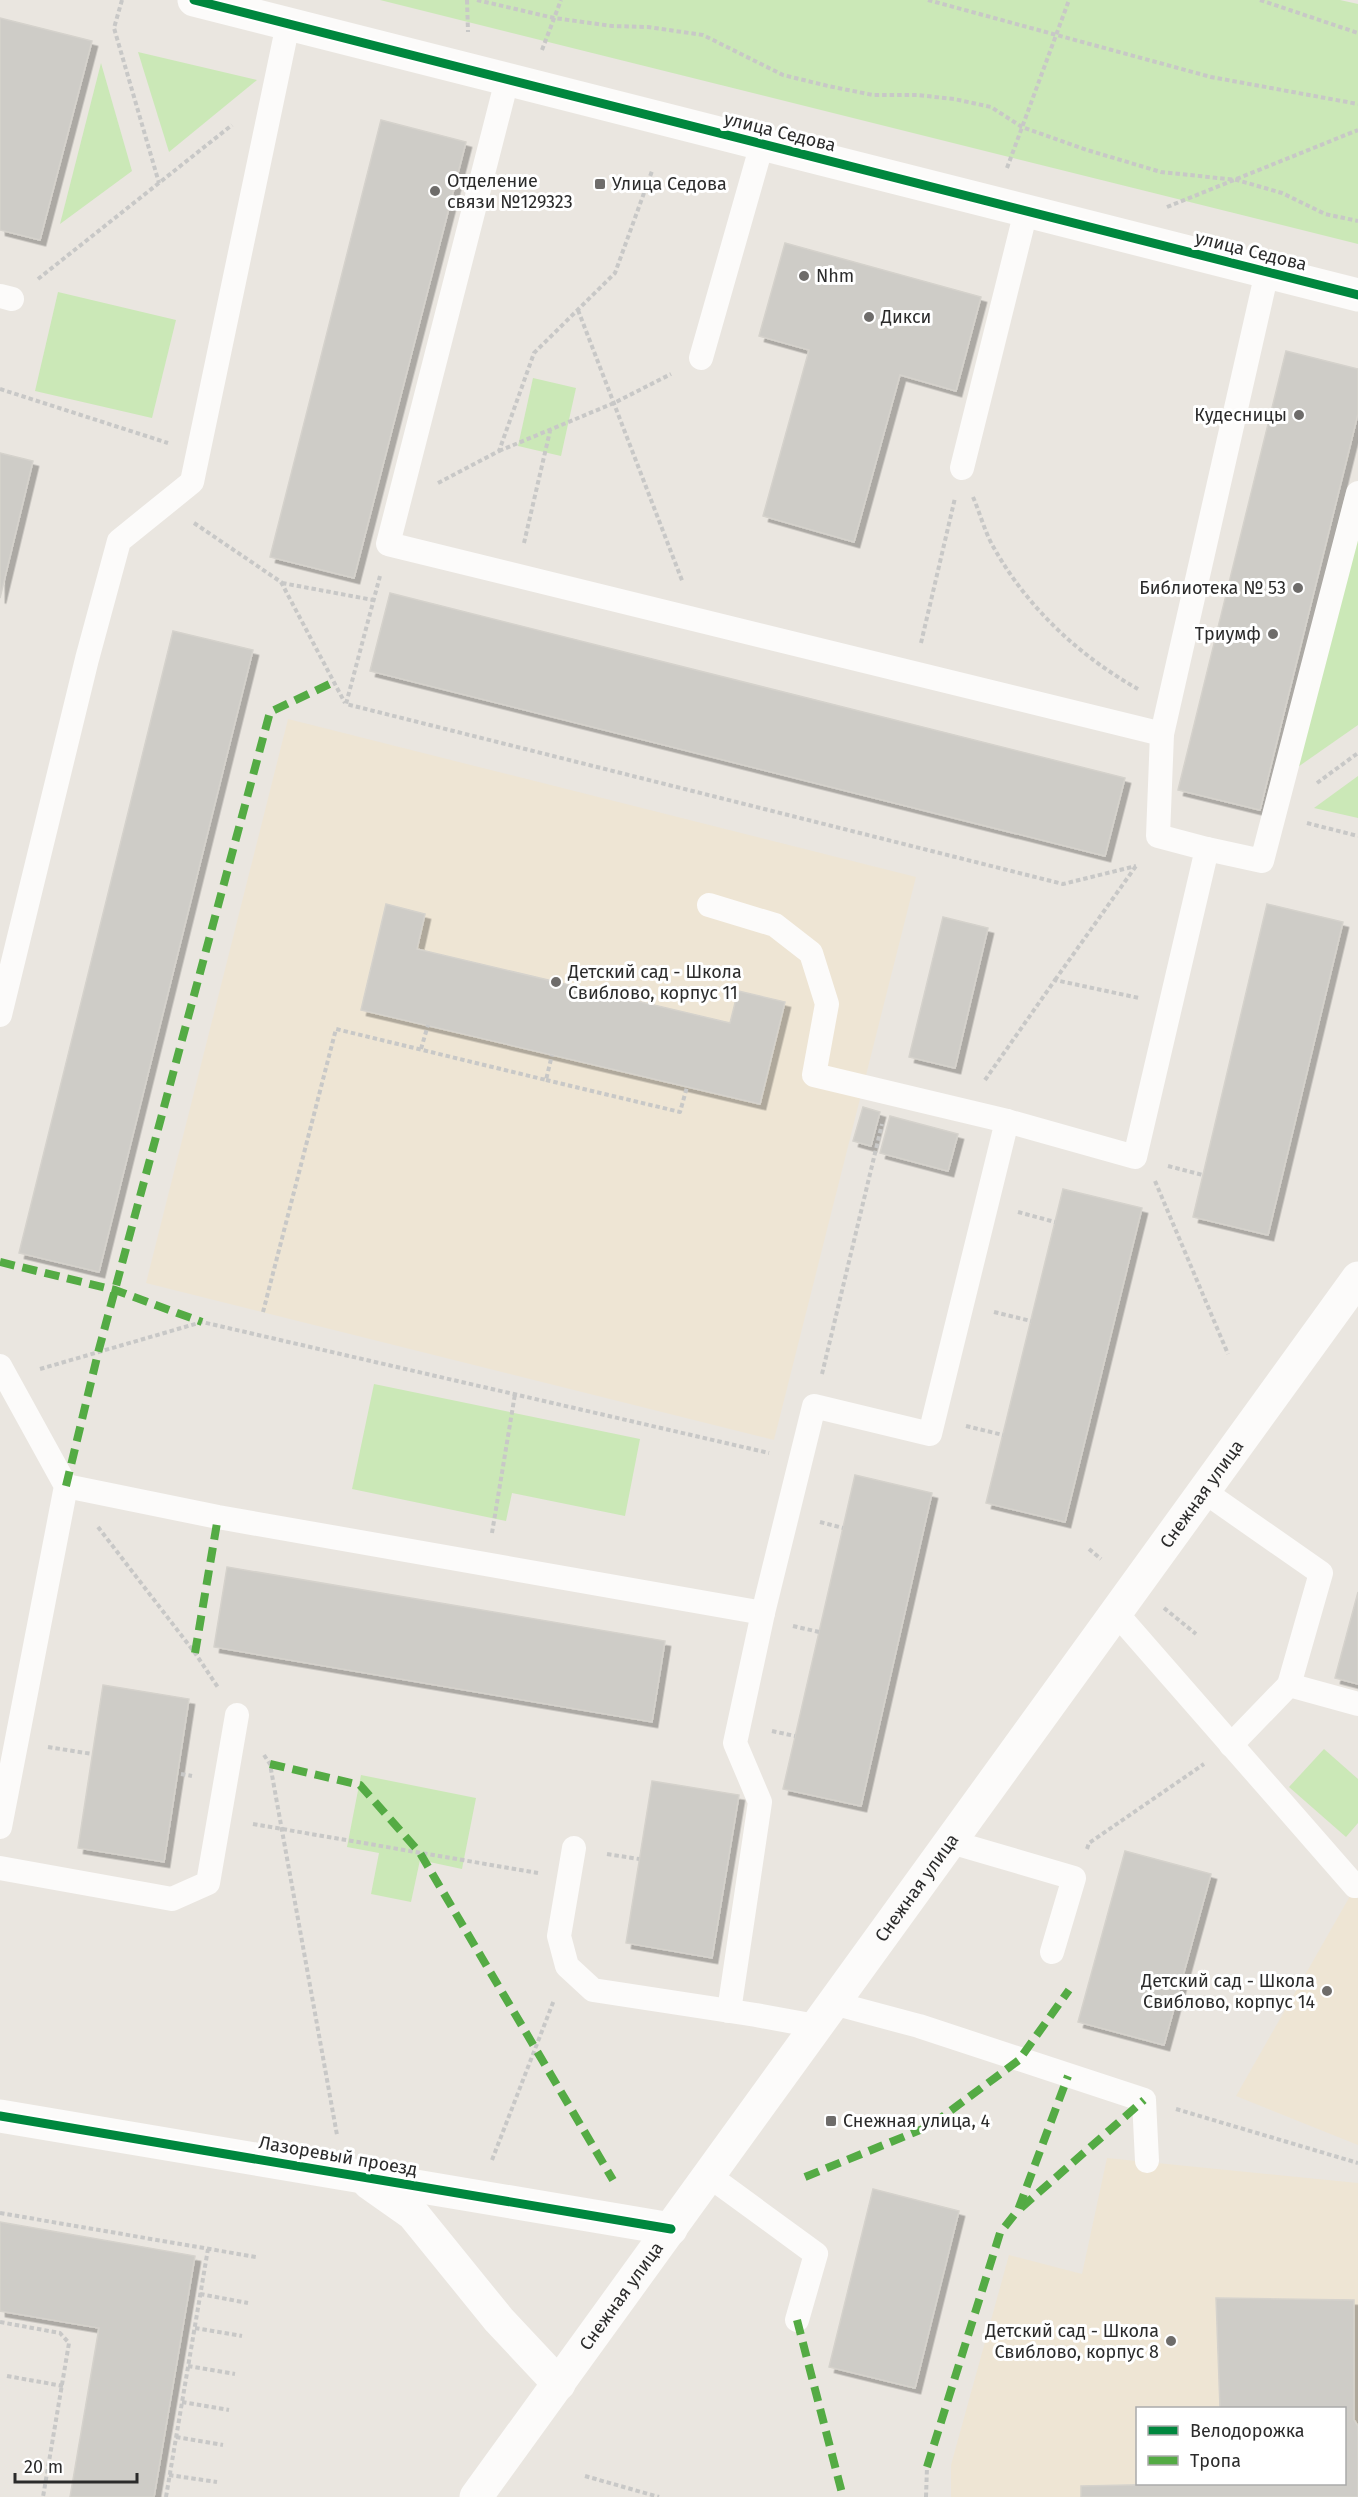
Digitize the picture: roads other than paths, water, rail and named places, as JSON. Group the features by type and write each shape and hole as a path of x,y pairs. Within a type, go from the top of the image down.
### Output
{"street":[{"name":"улица Седова","path":"194,0 1358,295"},
{"name":"Снежная улица","path":"476,2497 1358,1278"},
{"name":"Лазоревый проезд","path":"0,2116 670,2229"},
{"name":"Лазоревый проезд","path":"363,2178 413,2214 499,2320 559,2384"}],"lane":[{"path":"0,1015 118,541 192,482 288,24"},
{"path":"507,80 388,544 1162,734"},
{"path":"701,358 762,144"},
{"path":"962,468 1026,211"},
{"path":"1267,272 1162,734 1158,836 1262,861 1358,494"},
{"path":"709,905 775,925 811,953 827,1004 814,1075 1007,1121 1135,1157 1207,849"},
{"path":"729,2011 760,1802 735,1743 763,1613 814,1406 930,1434 1007,1121"},
{"path":"0,1827 66,1486 4,1372"},
{"path":"66,1486 218,1517 763,1613"},
{"path":"1205,1491 1321,1572 1289,1685 1231,1745"},
{"path":"1117,1614 1355,1886"},
{"path":"1289,1685 1358,1704"},
{"path":"0,1868 172,1899 208,1884 237,1715"},
{"path":"951,1842 1074,1878 1052,1952"},
{"path":"574,1848 560,1936 567,1966 593,1990 729,2011 825,2015 919,2026 1144,2100 1147,2161"},
{"path":"708,2175 816,2254 797,2320"}],"place":[{"name":"Улица Седова","path":"600,184"},
{"name":"Отделение связи №129323","path":"435,191"},
{"name":"Nhm","path":"804,276"},
{"name":"Дикси","path":"869,317"},
{"name":"Кудесницы","path":"1299,415"},
{"name":"Библиотека № 53","path":"1298,588"},
{"name":"Триумф","path":"1273,634"},
{"name":"Детский сад - Школа Свиблово, корпус 11","path":"556,982"},
{"name":"Детский сад - Школа Свиблово, корпус 14","path":"1327,1991"},
{"name":"Снежная улица, 4","path":"831,2121"},
{"name":"Детский сад - Школа Свиблово, корпус 8","path":"1171,2341"}]}
